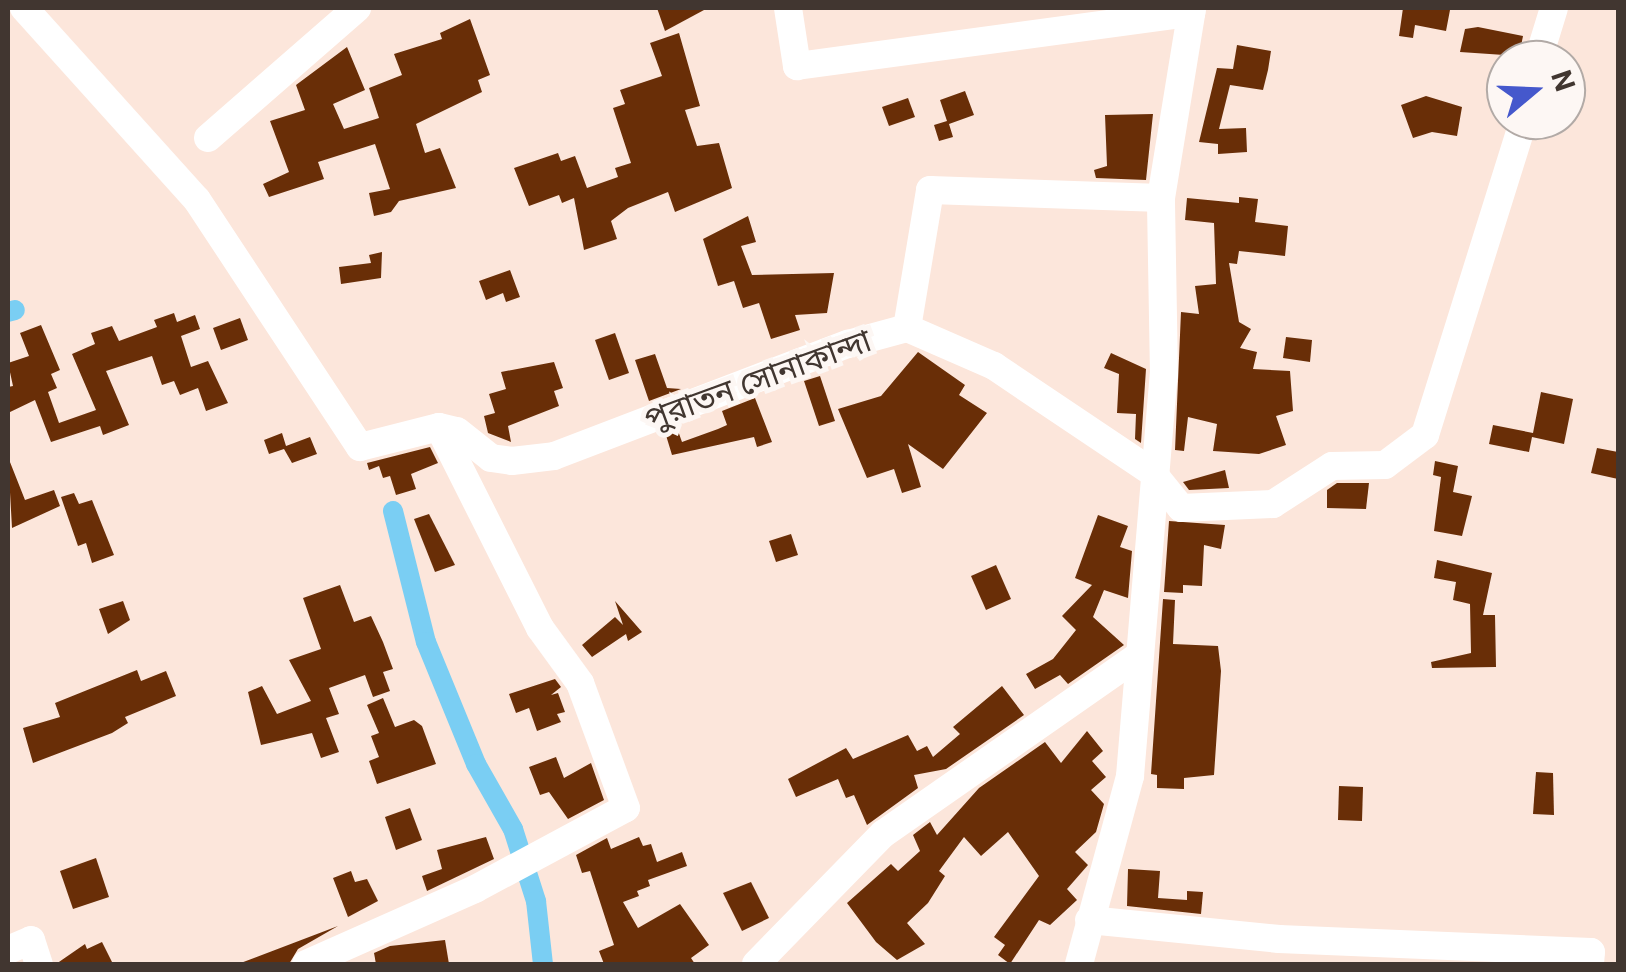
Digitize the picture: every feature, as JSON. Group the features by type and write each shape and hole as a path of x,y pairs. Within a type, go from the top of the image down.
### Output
{"street":[{"path":"24,8 197,200 360,447 439,427 540,628 580,683 626,808 548,851 503,868 475,889 306,964"},
{"path":"208,138 357,8"},
{"path":"788,8 797,66 1192,10 1161,198 1164,375 1152,472 1130,776 1079,964"},
{"path":"1544,40 1554,8"},
{"name":"পুরাতন সোনাকান্দা","path":"439,427 456,431 491,458 554,456 848,344 907,328 994,366 1152,472 1181,508 1273,504 1332,466 1385,465 1425,434 1518,140"},
{"path":"907,328 930,190 1161,198"},
{"path":"756,964 882,834 1137,657"},
{"path":"1089,920 1280,939 1591,952 1590,964"},
{"path":"8,950 32,940 39,964"}],"building":[{"path":"657,8 703,8 704,10 665,31"},
{"path":"1403,8 1450,10 1446,31 1415,25 1413,38 1399,36"},
{"path":"470,19 490,75 478,80 482,92 416,124 425,153 440,148 456,188 399,201 391,212 374,216 369,193 390,189 375,144 318,162 324,179 269,197 263,184 289,172 270,121 305,110 296,85 347,47 365,90 333,104 344,129 379,118 369,88 402,75 394,54 442,39 440,33"},
{"path":"1478,27 1523,36 1522,40 1486,40 1486,54 1460,52 1465,29"},
{"path":"679,33 700,106 685,110 697,146 719,143 732,188 675,212 668,192 628,208 611,221 617,239 584,250 574,198 562,203 559,195 529,206 514,168 558,153 561,161 575,156 587,188 618,177 615,168 631,163 613,108 625,104 620,90 662,76 650,43"},
{"path":"1237,45 1271,51 1268,70 1263,90 1230,85 1219,129 1246,128 1247,152 1218,154 1218,144 1199,142 1217,68 1233,69"},
{"path":"965,91 974,115 949,124 953,137 939,141 934,125 947,121 940,100"},
{"path":"1426,96 1462,107 1457,136 1432,132 1413,138 1401,105"},
{"path":"908,98 915,117 889,126 882,107"},
{"path":"1153,114 1146,180 1096,178 1094,170 1107,166 1105,115"},
{"path":"1239,197 1258,199 1255,222 1288,226 1285,256 1239,251 1237,264 1229,263 1239,322 1251,329 1240,348 1257,352 1253,369 1290,371 1293,411 1276,416 1286,445 1259,454 1213,451 1217,424 1188,417 1184,451 1175,450 1181,312 1199,314 1195,286 1216,284 1214,223 1185,220 1187,198 1239,203"},
{"path":"748,216 756,242 741,246 752,275 834,273 827,313 795,315 800,330 771,339 759,303 743,308 734,281 718,286 703,239"},
{"path":"382,252 381,278 341,284 339,267 371,263 369,255"},
{"path":"510,270 520,297 506,302 503,293 486,300 479,281"},
{"path":"174,313 177,322 195,315 200,329 181,336 191,367 208,361 228,403 206,411 198,388 180,395 174,381 162,385 152,356 106,371 129,425 103,435 100,426 51,442 35,400 8,413 8,387 13,386 8,363 29,356 20,333 41,325 60,370 51,374 57,388 48,392 59,423 96,410 72,354 95,344 91,333 112,326 119,341 157,327 154,320"},
{"path":"240,318 248,340 221,350 213,328"},
{"path":"615,333 629,373 609,380 595,340"},
{"path":"1286,337 1312,340 1310,362 1283,358"},
{"path":"918,352 965,385 959,395 987,413 943,469 908,444 921,487 902,493 894,469 867,478 838,409 881,396"},
{"path":"1111,353 1146,369 1141,443 1135,439 1136,414 1117,413 1119,374 1104,368"},
{"path":"655,354 667,388 681,389 649,401 635,360"},
{"path":"554,362 563,388 554,391 559,406 508,426 511,442 488,433 484,416 495,413 489,394 506,389 501,372"},
{"path":"820,376 835,421 819,426 804,381"},
{"path":"1541,392 1573,399 1564,444 1532,437 1529,452 1489,444 1493,425 1533,433"},
{"path":"755,398 772,442 757,447 754,437 672,455 665,432 677,428 682,442 718,429 727,425 722,411"},
{"path":"282,433 286,446 310,437 317,454 292,463 284,449 269,454 264,440"},
{"path":"430,447 438,463 411,474 416,489 396,495 390,476 383,478 379,466 369,470 367,463"},
{"path":"1597,448 1618,452 1618,479 1591,473"},
{"path":"8,457 25,500 54,490 60,506 12,528"},
{"path":"1435,461 1458,466 1453,492 1472,496 1462,536 1434,531 1441,477 1433,475"},
{"path":"1225,470 1229,488 1189,490 1183,482"},
{"path":"1337,483 1369,483 1366,509 1327,508 1327,490"},
{"path":"74,493 79,504 92,500 114,555 92,563 86,543 78,546 61,497"},
{"path":"429,514 455,565 435,572 414,519"},
{"path":"1098,515 1128,526 1120,547 1132,551 1128,598 1104,590 1093,617 1124,645 1068,684 1060,675 1035,689 1026,674 1053,659 1076,630 1062,616 1092,585 1075,578"},
{"path":"1169,521 1225,525 1221,549 1204,545 1202,586 1183,585 1183,593 1164,592"},
{"path":"791,534 798,555 776,562 769,541"},
{"path":"1437,560 1492,573 1483,615 1495,615 1496,667 1432,668 1431,662 1471,653 1470,604 1453,600 1456,582 1434,578"},
{"path":"996,565 1011,599 986,610 971,576"},
{"path":"340,585 354,622 371,616 393,669 383,672 390,691 373,697 365,675 329,688 339,714 326,718 339,752 321,758 312,733 261,745 248,692 262,686 277,714 311,701 289,660 321,649 303,598"},
{"path":"1163,599 1175,600 1173,644 1218,646 1221,671 1214,775 1184,778 1184,789 1157,788 1157,775 1151,774"},
{"path":"123,601 130,620 108,634 99,609"},
{"path":"615,601 642,632 628,641 626,634 592,657 582,645 615,617 623,625"},
{"path":"137,670 141,681 166,671 176,696 125,717 128,723 112,733 33,763 23,728 60,717 55,703"},
{"path":"555,679 561,687 551,695 558,693 565,712 557,714 561,722 537,731 529,708 516,713 509,694"},
{"path":"1002,686 1024,715 946,769 914,775 918,788 867,825 854,795 846,798 838,779 796,797 788,779 846,748 853,759 908,735 917,751 927,746 933,757 960,734 953,727"},
{"path":"383,698 395,727 414,720 422,726 436,764 377,784 369,761 379,757 371,736 379,733 367,705"},
{"path":"1087,731 1103,751 1092,761 1106,777 1091,790 1104,804 1096,832 1075,852 1088,865 1067,889 1077,900 1050,925 1039,920 1010,964 998,955 1005,945 994,937 1039,876 1008,832 981,856 964,837 939,871 945,876 928,903 907,923 925,944 897,960 876,942 847,903 891,864 898,871 920,851 913,835 930,822 937,835 979,788 1045,742 1061,763"},
{"path":"556,757 564,778 591,763 604,800 568,819 549,792 540,795 529,767"},
{"path":"1536,772 1553,773 1554,815 1533,814"},
{"path":"1339,786 1363,787 1362,821 1338,820"},
{"path":"410,808 422,840 396,850 385,817"},
{"path":"486,837 494,859 427,891 422,876 442,869 437,850"},
{"path":"639,837 643,846 651,844 657,862 682,852 687,866 648,880 650,886 637,891 639,896 623,902 638,928 680,904 709,945 691,958 695,964 604,964 599,951 614,945 590,871 582,873 576,855 607,838 611,849"},
{"path":"96,858 109,897 73,909 60,871"},
{"path":"1128,869 1160,871 1158,898 1187,900 1187,891 1203,892 1201,914 1127,906"},
{"path":"351,871 355,882 367,879 378,901 348,917 333,878"},
{"path":"751,882 769,918 742,931 723,893"},
{"path":"338,926 298,949 289,964 238,964"},
{"path":"445,940 449,964 376,964 374,953 390,946"},
{"path":"102,942 113,964 56,964 85,944 87,949"}],"waterway":[{"path":"8,312 15,310"},
{"path":"393,511 426,642 476,764 513,829 536,901 543,964"}]}
